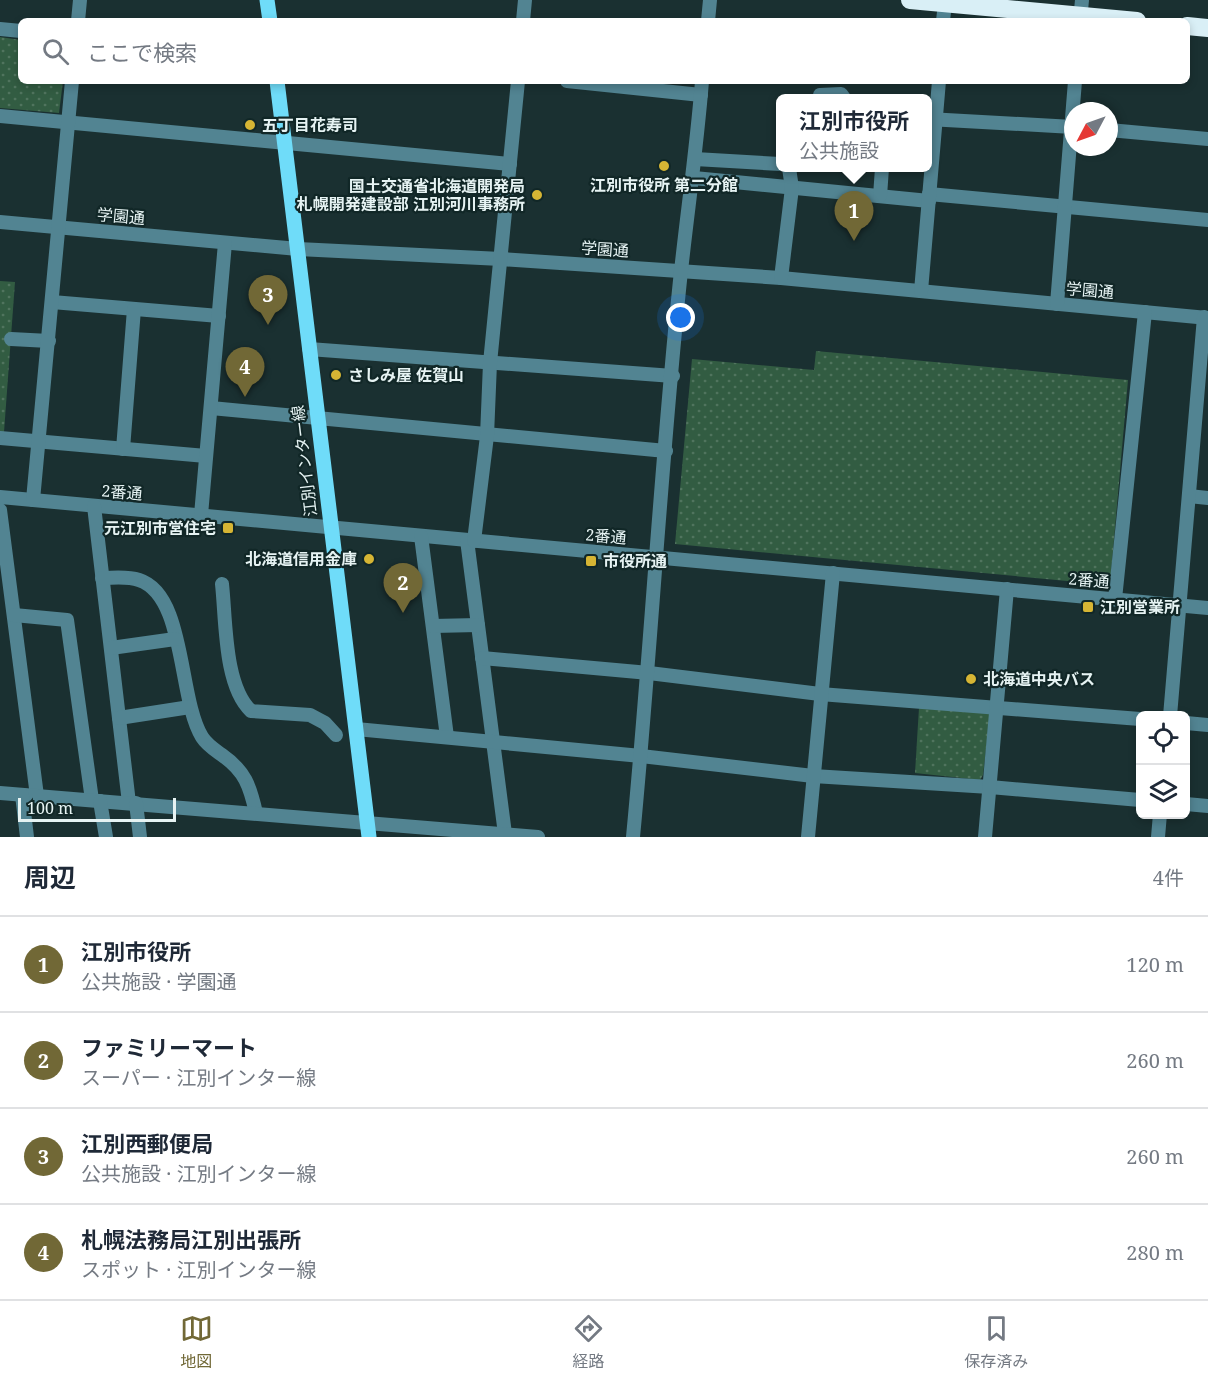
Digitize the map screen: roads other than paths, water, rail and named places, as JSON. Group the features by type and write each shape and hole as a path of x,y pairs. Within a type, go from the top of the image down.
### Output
{"highway":[{"path":"910,0 944,12 1081,12 1118,18"},
{"path":"1190,26 1208,28"}],"main road":[{"path":"267,0 270,18"},
{"name":"江別インター線","path":"277,84 369,837"}],"street":[{"path":"78,18 80,0"},
{"path":"523,18 525,0"},
{"path":"708,18 710,0"},
{"path":"0,29 18,32"},
{"path":"33,500 72,84"},
{"path":"505,834 478,625 471,540 486,436 490,363 518,84"},
{"path":"625,84 702,88 694,178 681,271 649,673 633,837"},
{"path":"938,84 932,119 1064,127"},
{"path":"1074,102 1075,84"},
{"path":"0,116 284,145 510,164"},
{"path":"1118,131 1208,140"},
{"path":"1057,303 1069,156"},
{"path":"695,159 776,164"},
{"path":"781,278 792,188 790,172"},
{"path":"880,196 882,172"},
{"path":"921,291 930,172"},
{"path":"694,178 880,196 1065,206 1208,220"},
{"name":"学園通","path":"0,222 298,249 501,259 781,278 1206,317"},
{"path":"201,516 225,243"},
{"path":"52,302 219,316"},
{"path":"123,449 134,309"},
{"path":"1115,599 1145,312"},
{"path":"1170,711 1206,317"},
{"path":"11,339 49,341"},
{"path":"309,349 673,376"},
{"path":"211,408 486,436 666,451"},
{"path":"0,438 206,456"},
{"path":"1189,496 1208,498"},
{"name":"2番通","path":"0,497 1208,608"},
{"path":"94,506 119,718 132,803 140,837"},
{"path":"0,510 37,796"},
{"path":"421,536 447,737"},
{"path":"808,837 833,573"},
{"path":"102,578 128,577 150,586 167,605 189,706 202,738 242,772 249,784 256,813"},
{"path":"222,584 233,679 243,704 250,711 315,716 336,735"},
{"path":"985,837 1007,589"},
{"path":"14,615 67,620 96,800 106,837"},
{"path":"433,626 478,625"},
{"path":"111,648 175,639"},
{"path":"482,658 649,673 820,694 998,706 1136,719"},
{"path":"119,718 189,706"},
{"path":"1190,723 1208,725"},
{"path":"356,729 641,756 813,776 990,787 1136,800"},
{"path":"0,793 367,821 460,833 538,837"},
{"path":"22,795 27,837"},
{"path":"1190,804 1208,806"},
{"path":"1158,837 1160,819"}],"place":[{"name":"五丁目花寿司","path":"250,125"},
{"name":"江別市役所 第二分館","path":"664,166"},
{"name":"国土交通省北海道開発局 札幌開発建設部 江別河川事務所","path":"537,195"},
{"name":"江別市役所","path":"854,241"},
{"name":"江別西郵便局","path":"268,325"},
{"name":"さしみ屋 佐賀山","path":"336,375"},
{"name":"札幌法務局江別出張所","path":"245,397"},
{"name":"元江別市営住宅","path":"228,528"},
{"name":"北海道信用金庫","path":"369,559"},
{"name":"市役所通","path":"591,561"},
{"name":"江別営業所","path":"1088,607"},
{"name":"ファミリーマート","path":"403,613"},
{"name":"北海道中央バス","path":"971,679"}]}
